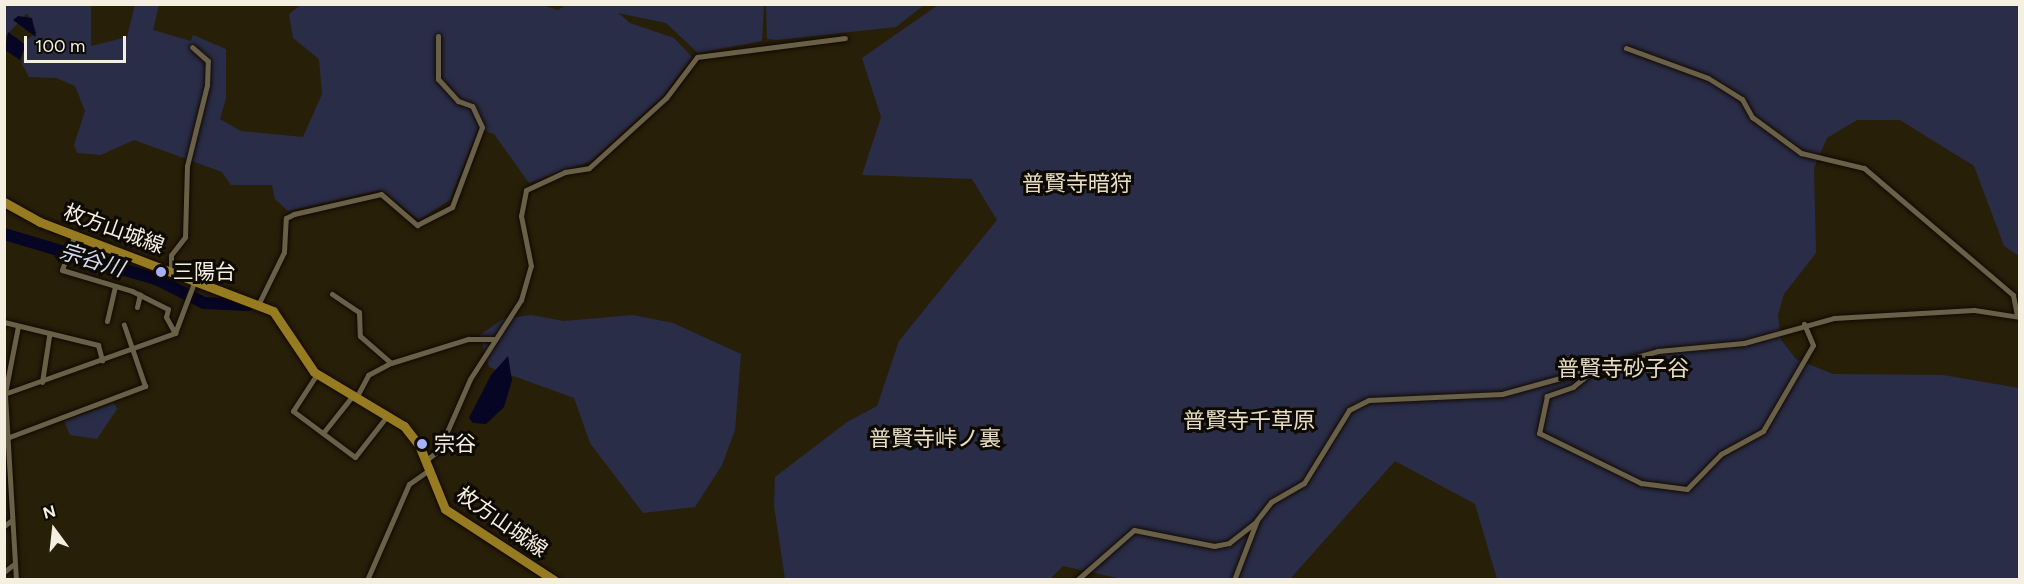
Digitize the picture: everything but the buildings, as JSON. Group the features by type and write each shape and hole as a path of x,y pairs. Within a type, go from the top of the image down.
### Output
{"main road":[{"name":"枚方山城線","path":"4,202 75,234 259,303 285,322 317,374 388,415 419,445 446,509 554,579"}],"street":[{"path":"259,303 284,252 283,225 294,214 381,194 417,225 452,207 482,127 472,106 458,101 438,79 438,36"},
{"path":"367,579 410,484 439,450 493,339 528,281 531,266 521,216 526,190 565,171 589,168 666,98 698,57 845,38"},
{"path":"171,269 171,255 185,237 193,126 207,85 208,61 192,47"},
{"path":"1077,579 1134,530 1214,546 1229,543 1257,520 1271,502 1316,470 1332,432 1357,405 1484,397 1591,372 1658,351 1744,343 1804,324 1974,310 2018,316 2013,295 1864,168 1801,153 1752,117 1742,99 1708,78 1626,48"},
{"path":"75,234 62,270 140,294 168,309 166,317 175,333"},
{"path":"5,394 175,333 195,279"},
{"path":"107,321 115,286"},
{"path":"137,307 140,294"},
{"path":"332,294 358,312 360,336 392,363"},
{"path":"103,302 111,303"},
{"path":"4,322 49,336 98,345 102,360"},
{"path":"1591,372 1573,387 1547,396 1539,433 1641,483 1687,489 1721,454 1763,431 1813,345 1804,324"},
{"path":"6,438 145,386 124,325"},
{"path":"16,579 5,394 18,326"},
{"path":"42,382 49,336"},
{"path":"323,434 368,375 392,363 468,339 493,339"},
{"path":"317,374 293,411 355,457 388,415"},
{"path":"4,483 10,478"},
{"path":"4,526 12,520"},
{"path":"1234,579 1257,520"},
{"path":"4,572 14,564"}],"shaded area":[{"path":"539,4 558,10 568,4 764,5 762,41 698,53 666,23 618,13 630,23 674,38 692,57 663,96 591,161 529,183 494,134 478,129 450,200 419,220 381,190 288,211 275,199 272,185 231,185 222,172 134,140 101,155 77,153 74,145 85,111 75,86 56,78 29,77 22,64 23,42 37,33 27,13 5,37 5,5 91,5 91,46 127,37 135,5 159,5 153,30 191,41 193,35 226,49 226,98 220,119 241,131 303,137 322,94 319,59 293,38 289,14 301,5"},
{"path":"766,5 924,5 896,27 777,40 767,39"},
{"path":"938,5 2019,5 2019,256 2004,246 1974,166 1900,120 1857,120 1827,138 1814,168 1816,253 1784,294 1778,315 1781,340 1796,359 1833,374 1943,375 2019,388 2019,579 1497,579 1475,504 1395,461 1290,579 1122,579 1063,566 1050,579 785,579 774,506 775,477 847,422 877,406 899,341 997,220 972,179 862,175 881,117 862,58"},
{"path":"18,16 32,18 36,37 13,20"},
{"path":"8,32 26,45 20,60 5,50"},
{"path":"531,315 564,321 633,315 673,323 741,354 735,430 722,465 695,507 643,513 590,443 574,398 489,367 480,335 503,319"},
{"path":"508,356 512,380 504,407 486,424 473,423 469,418 491,375"},
{"path":"114,403 117,409 97,439 70,435 64,421"}],"waterway":[{"name":"宗谷川","path":"4,234 156,279 204,303 248,305"}],"place":[{"name":"三陽台","path":"161,272"},
{"name":"宗谷","path":"422,444"}],"district":[{"name":"普賢寺暗狩","path":"1077,184"},
{"name":"普賢寺砂子谷","path":"1623,369"},
{"name":"普賢寺千草原","path":"1249,421"},
{"name":"普賢寺峠ノ裏","path":"935,439"}]}
